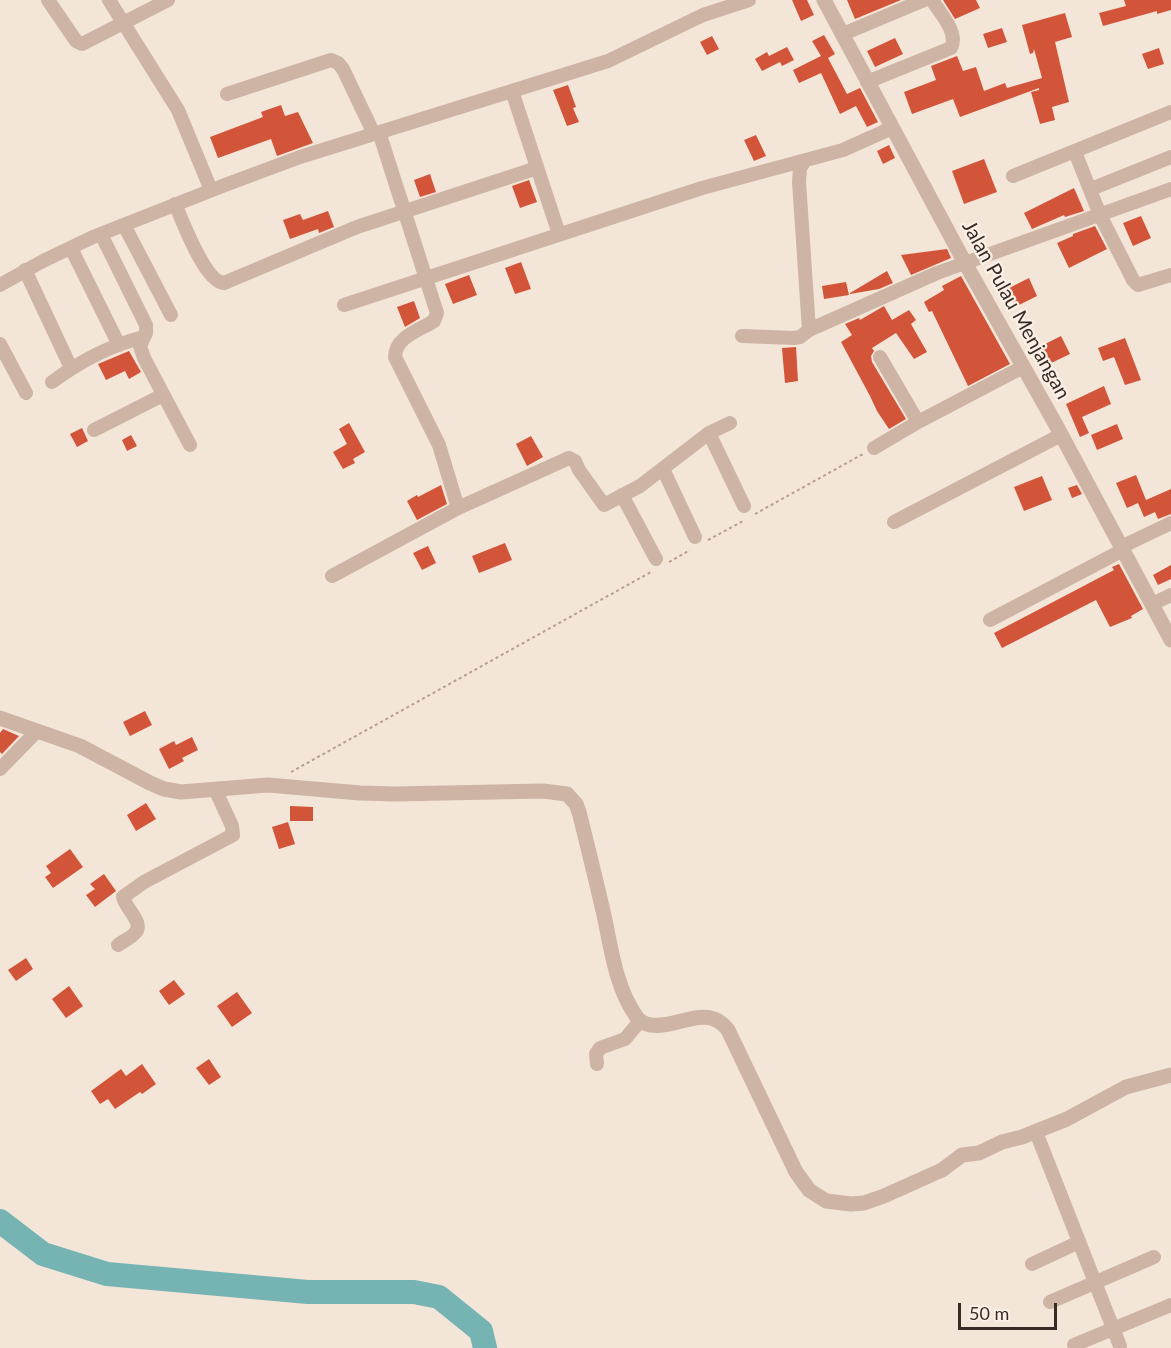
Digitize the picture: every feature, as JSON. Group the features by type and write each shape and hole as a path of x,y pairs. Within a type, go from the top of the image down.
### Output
{"street":[{"path":"48,0 76,41 82,44 164,1"},
{"path":"109,0 178,110 211,190"},
{"path":"0,285 25,270 100,234 211,190 300,157 608,61 703,15 749,0"},
{"name":"Jalan Pulau Menjangan","path":"824,0 1171,640"},
{"path":"843,34 924,0"},
{"path":"867,82 951,48 952,33 932,0"},
{"path":"227,94 331,60 343,69 376,133 436,305 437,317 434,321 403,340 395,350 395,357 439,445 458,508"},
{"path":"512,91 559,234"},
{"path":"1013,176 1171,112"},
{"path":"344,305 702,188 843,150 892,128"},
{"path":"1075,152 1100,215 1133,280 1138,285 1171,275"},
{"path":"1091,189 1171,157"},
{"path":"804,162 800,168 799,182 808,330"},
{"path":"175,204 205,267 212,277 220,282 232,280 357,227 537,168"},
{"path":"742,336 794,338 872,300 965,263 1171,189"},
{"path":"124,225 171,315"},
{"path":"100,234 146,325 147,330 141,342 141,350 190,445"},
{"path":"71,248 119,345"},
{"path":"25,270 71,368"},
{"path":"52,382 71,368 119,345 144,337"},
{"path":"0,344 26,393"},
{"path":"880,357 918,422"},
{"path":"873,448 1023,367"},
{"path":"94,430 163,394"},
{"path":"333,576 458,508 568,458 575,461 604,505 640,486 709,433 730,423"},
{"path":"709,433 744,506"},
{"path":"894,522 1061,435"},
{"path":"663,469 699,542"},
{"path":"622,495 658,564"},
{"path":"990,620 1171,523"},
{"path":"1152,604 1171,595"},
{"path":"0,718 80,746 164,789 181,792 268,785 383,794 543,791 567,794 576,804 579,813 620,980 632,1010 640,1021 656,1025 707,1017 722,1022 728,1030 796,1172 809,1190 826,1201 851,1204 874,1199 942,1170 962,1155 979,1153 1002,1142 1035,1132 1088,1109 1126,1087 1171,1075"},
{"path":"0,768 37,731"},
{"path":"118,945 138,928 136,919 124,902 123,897 126,894 144,882 233,835 232,826 215,789"},
{"path":"597,1064 596,1054 600,1048 625,1039 640,1021"},
{"path":"1035,1132 1120,1346"},
{"path":"1032,1264 1079,1242"},
{"path":"1050,1302 1154,1257"},
{"path":"1074,1345 1171,1305"}],"path":[{"path":"289,773 658,564 873,448"}],"building":[{"path":"792,0 807,0 814,15 801,21"},
{"path":"847,0 901,0 855,19"},
{"path":"943,0 976,0 980,8 955,19"},
{"path":"1124,0 1171,0 1171,10 1157,14 1157,11 1103,26 1099,13 1126,6"},
{"path":"1065,13 1072,37 1055,42 1069,102 1052,107 1055,120 1040,124 1031,92 1039,88 960,117 953,99 912,114 904,92 936,80 931,66 957,56 963,71 976,67 984,91 1005,83 1007,88 1042,78 1034,49 1030,54 1022,25"},
{"path":"1002,28 1007,42 988,48 983,34"},
{"path":"824,35 835,54 828,58 847,94 860,88 878,122 867,127 856,106 840,114 821,73 799,83 793,70 821,56 812,41"},
{"path":"712,36 719,49 707,55 700,42"},
{"path":"895,38 903,54 875,67 867,51"},
{"path":"787,47 794,60 782,66 780,62 762,71 755,59 767,52 769,56"},
{"path":"1159,48 1164,64 1148,69 1142,54"},
{"path":"568,85 579,122 567,126 553,90"},
{"path":"281,105 285,116 298,112 313,143 277,156 271,139 218,158 210,137 263,117 261,112"},
{"path":"756,135 766,156 754,161 744,140"},
{"path":"889,145 895,158 883,164 877,151"},
{"path":"984,159 997,192 964,204 952,171"},
{"path":"430,174 436,192 420,197 414,180"},
{"path":"529,180 537,202 520,208 512,186"},
{"path":"1074,188 1084,211 1065,217 1064,215 1032,229 1024,213"},
{"path":"328,211 334,227 319,233 318,229 290,239 283,220 300,214 303,220"},
{"path":"1141,216 1151,238 1133,246 1123,223"},
{"path":"1095,226 1107,249 1069,268 1057,243"},
{"path":"947,249 951,258 911,275 901,255"},
{"path":"521,262 531,289 515,294 505,268"},
{"path":"887,271 893,283 879,289 850,294 850,293"},
{"path":"469,275 477,295 453,304 445,284"},
{"path":"961,276 1010,364 968,386 932,311 929,312 924,302 944,290 942,286"},
{"path":"1029,278 1037,296 1015,307 1007,289"},
{"path":"846,282 849,295 824,299 822,286"},
{"path":"414,301 420,318 405,327 397,307"},
{"path":"884,306 892,320 909,310 916,320 911,324 927,352 914,359 896,333 872,348 874,351 871,356 872,362 906,419 889,429 877,411 841,342 852,335 845,324 859,318 860,320"},
{"path":"1061,336 1070,354 1047,365 1039,347"},
{"path":"1125,338 1141,380 1125,385 1114,357 1103,361 1098,348"},
{"path":"796,347 798,381 785,383 782,348"},
{"path":"129,351 141,372 129,379 125,371 106,380 98,364"},
{"path":"1104,386 1111,404 1082,417 1089,433 1080,437 1066,404"},
{"path":"349,423 365,452 353,459 355,463 343,469 333,452 347,444 339,429"},
{"path":"1117,424 1123,439 1097,450 1091,435"},
{"path":"82,428 88,441 77,447 70,434"},
{"path":"131,435 137,446 127,451 122,440"},
{"path":"531,436 543,457 527,466 516,444"},
{"path":"1136,475 1146,500 1171,489 1171,514 1158,519 1155,512 1144,517 1138,503 1127,508 1116,483"},
{"path":"1042,476 1052,500 1024,511 1014,487"},
{"path":"441,485 447,504 417,520 407,501"},
{"path":"1077,485 1082,494 1072,498 1068,488"},
{"path":"505,543 512,560 479,573 472,556"},
{"path":"428,546 436,563 422,570 413,553"},
{"path":"1119,564 1143,609 1131,616 1132,618 1110,627 1096,600 1002,648 994,633 1114,570 1112,567"},
{"path":"1171,565 1171,579 1158,585 1153,575"},
{"path":"145,711 152,725 130,736 123,722"},
{"path":"3,729 19,736 2,754 0,752 0,733"},
{"path":"192,737 198,750 182,758 184,761 169,769 159,749 174,741 176,745"},
{"path":"146,803 156,819 136,831 127,815"},
{"path":"290,806 313,807 313,821 290,821"},
{"path":"288,822 295,844 279,849 272,827"},
{"path":"70,849 83,867 53,888 45,877 51,873 46,866"},
{"path":"104,874 116,891 95,907 86,895 95,889 90,884"},
{"path":"26,958 33,969 16,981 8,970"},
{"path":"174,980 185,994 169,1005 159,991"},
{"path":"69,986 83,1006 66,1018 52,999"},
{"path":"237,992 252,1013 232,1027 217,1006"},
{"path":"209,1059 221,1077 209,1085 196,1068"},
{"path":"142,1064 156,1084 115,1109 108,1099 100,1104 91,1091 121,1069 126,1076"}],"waterway":[{"path":"0,1221 43,1254 107,1274 308,1292 414,1292 439,1297 481,1331 485,1348"}]}
